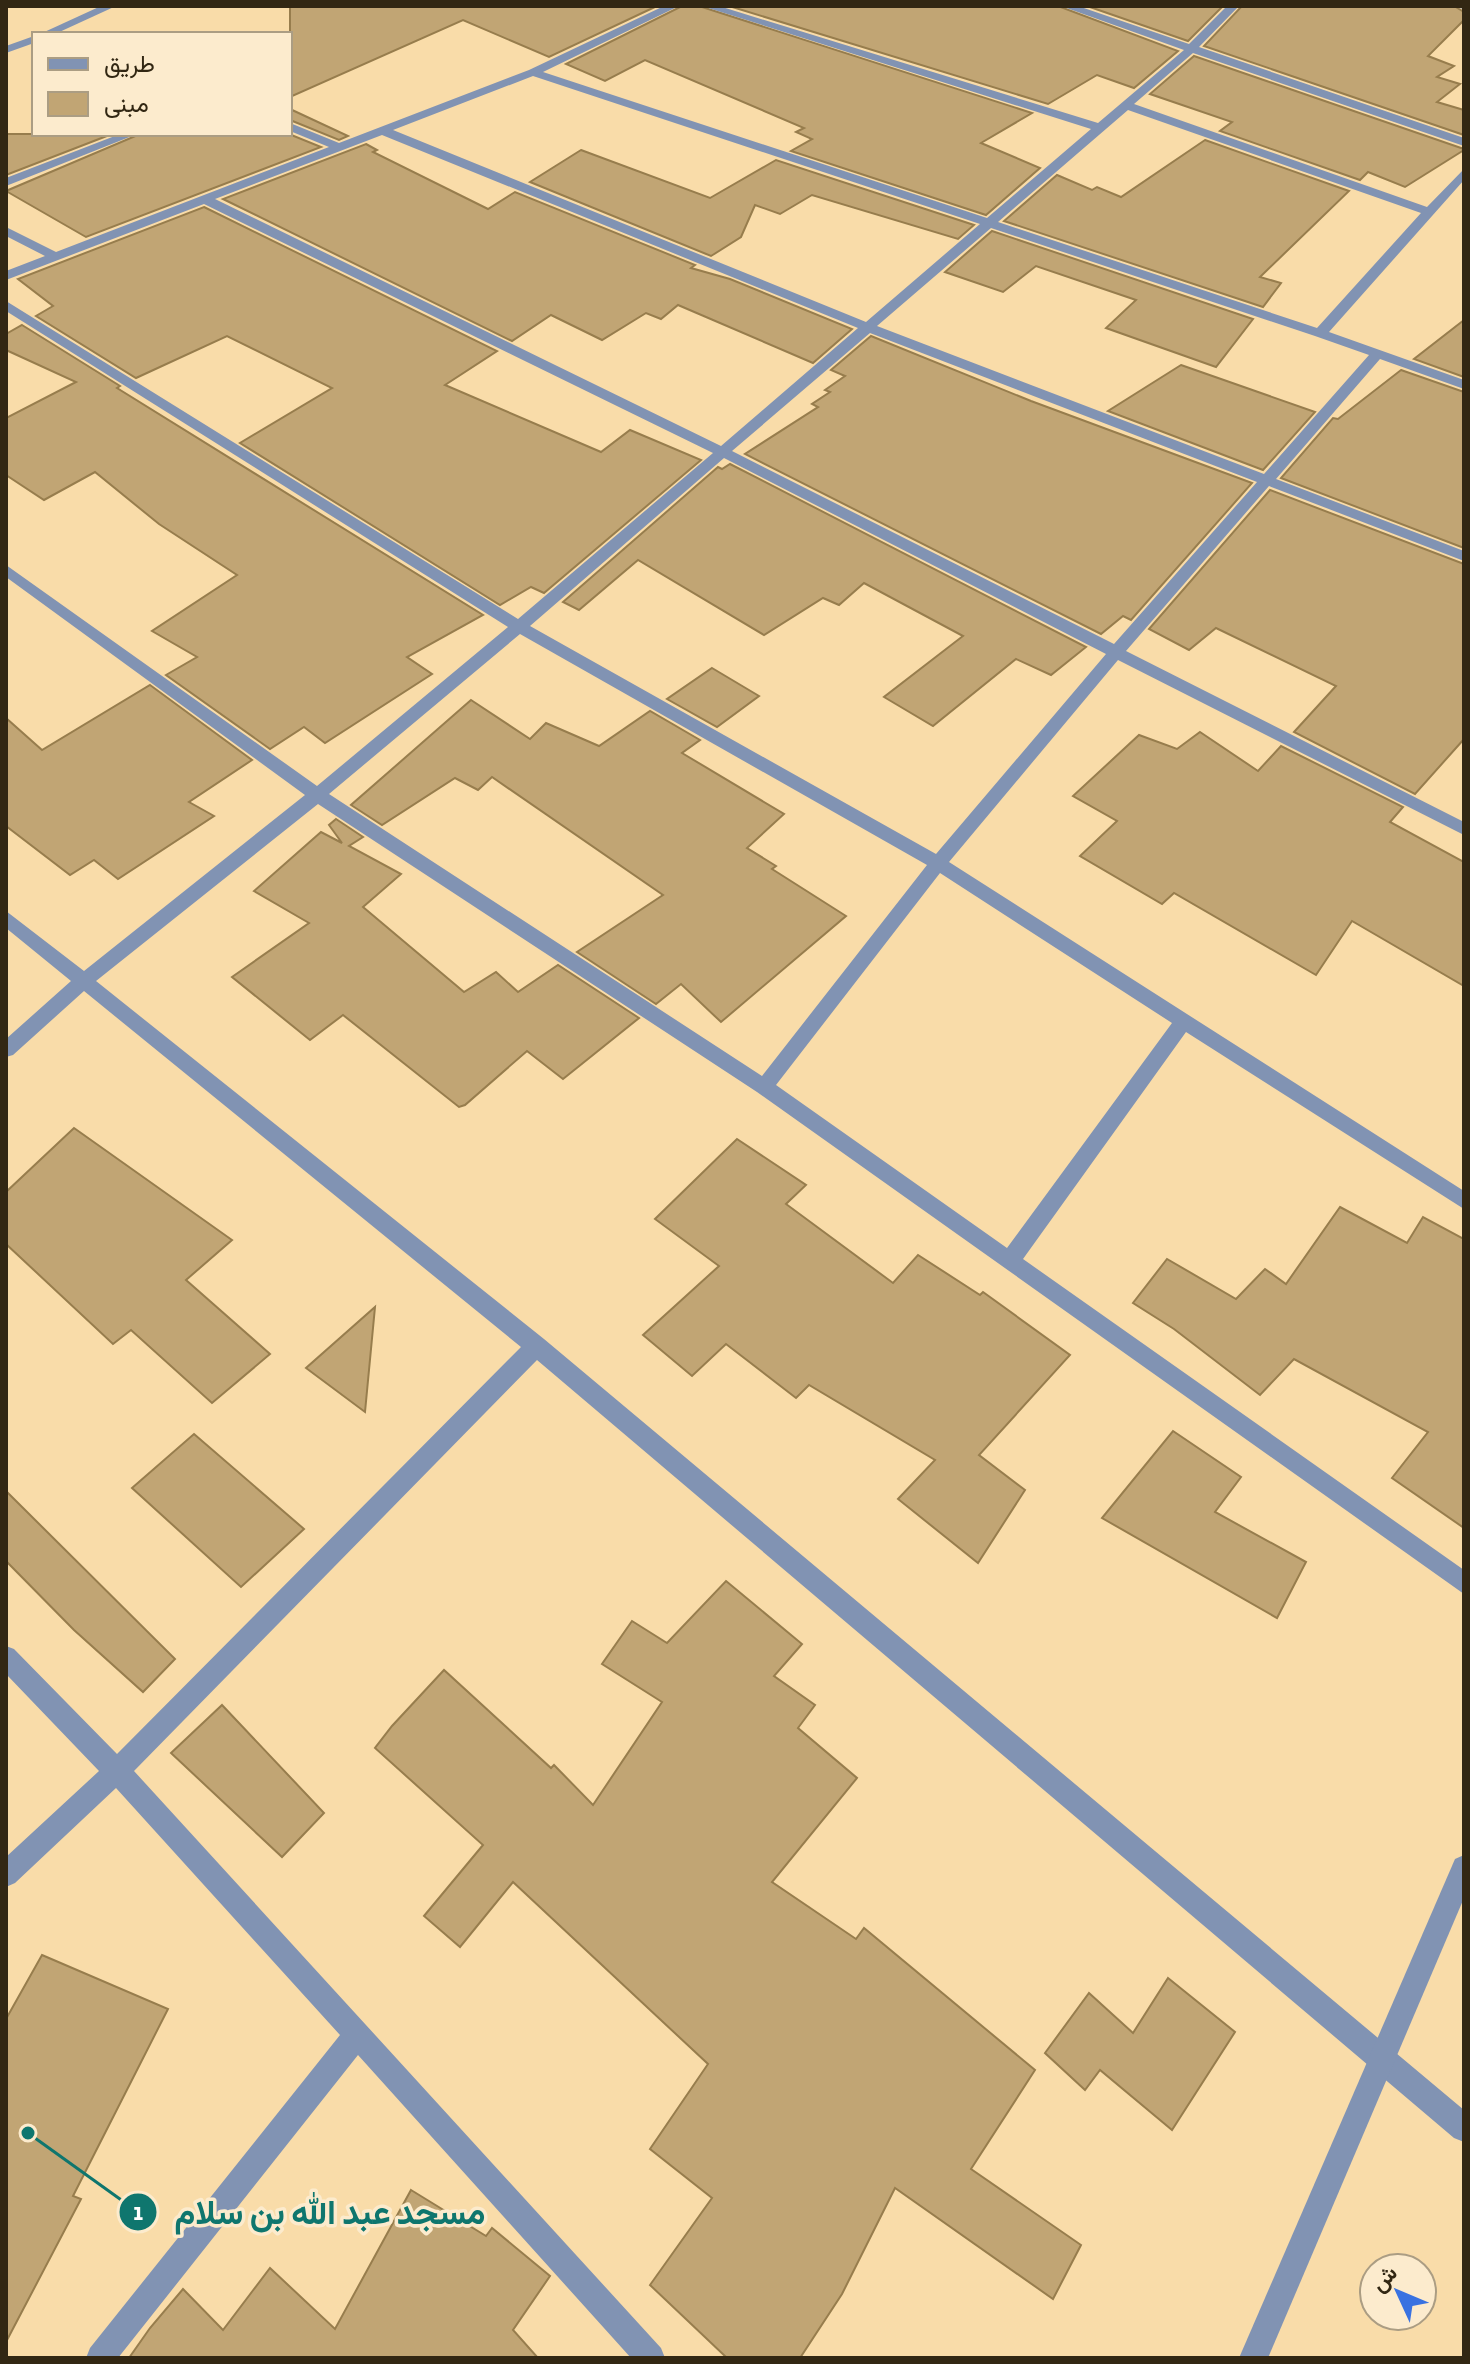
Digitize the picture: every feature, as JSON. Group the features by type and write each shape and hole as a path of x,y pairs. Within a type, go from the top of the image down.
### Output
{"street":[{"path":"58,32 110,6"},
{"path":"6,276 533,72 673,6"},
{"path":"708,6 1099,127"},
{"path":"1067,6 1464,142"},
{"path":"6,1050 82,982 317,795 519,627 1190,50 1233,6"},
{"path":"6,50 32,40"},
{"path":"533,72 1320,333 1464,385"},
{"path":"1125,105 1430,212"},
{"path":"292,128 337,146"},
{"path":"381,130 867,327 1464,556"},
{"path":"6,182 126,136"},
{"path":"1320,333 1464,173"},
{"path":"207,200 721,451 1118,650 1464,829"},
{"path":"6,231 56,257"},
{"path":"6,305 519,627 938,863 1464,1201"},
{"path":"764,1087 938,863 1118,650 1378,353"},
{"path":"6,570 317,795 764,1087 1464,1583"},
{"path":"6,918 536,1346 1380,2061 1464,2128"},
{"path":"1009,1262 1184,1021"},
{"path":"6,1874 117,1771 536,1346"},
{"path":"6,1657 117,1771 651,2358"},
{"path":"1253,2358 1464,1868"},
{"path":"100,2358 356,2036"}],"building":[{"path":"290,6 657,6 549,57 463,20 292,96"},
{"path":"682,6 699,6 1032,113 981,143 1040,168 986,215 791,151 812,139 796,132 804,128 645,60 605,81 566,64"},
{"path":"729,6 1058,6 1178,51 1134,88 1097,75 1048,104"},
{"path":"1087,6 1223,6 1188,41"},
{"path":"1242,6 1454,6 1464,12 1464,20 1428,56 1454,66 1437,77 1460,84 1437,102 1464,110 1464,135 1204,46"},
{"path":"1194,56 1464,150 1405,187 1368,172 1360,180 1220,131 1232,122 1150,94"},
{"path":"292,110 348,136 339,140 292,121"},
{"path":"6,134 107,136 6,175"},
{"path":"292,135 321,147 86,237 6,191 135,136"},
{"path":"1205,140 1349,191 1260,277 1281,283 1263,307 1004,221 1057,175 1092,190 1097,187 1121,197"},
{"path":"366,144 377,150 373,152 488,209 515,192 695,265 691,268 730,279 852,329 813,363 678,305 661,319 646,313 602,340 551,315 512,341 223,199"},
{"path":"581,150 710,198 776,160 974,225 958,239 812,195 780,214 755,205 741,237 711,256 530,182"},
{"path":"204,207 497,351 445,385 601,452 630,430 701,460 544,593 531,587 500,605 240,443 332,388 227,336 136,378 36,316 53,306 18,279"},
{"path":"992,231 1253,319 1216,367 1106,328 1136,300 1036,266 1003,292 945,272"},
{"path":"1464,320 1464,377 1414,359"},
{"path":"22,325 120,386 117,388 483,615 407,657 432,674 325,743 304,727 270,749 166,675 197,657 152,631 237,575 159,524 95,472 44,500 6,475 6,418 76,382 6,350 6,334"},
{"path":"871,336 1031,401 1252,483 1131,620 1123,616 1101,634 745,454 818,407 812,404 830,392 825,390 845,376 831,370"},
{"path":"1181,365 1315,412 1263,470 1108,411"},
{"path":"1401,370 1464,392 1464,548 1281,478 1333,418 1338,419"},
{"path":"730,464 1086,647 1051,675 1016,659 933,726 884,697 963,636 864,583 839,605 823,598 764,635 638,560 579,610 563,602 718,467 722,469"},
{"path":"1270,490 1464,564 1464,739 1415,794 1294,732 1336,686 1216,628 1189,650 1149,629"},
{"path":"712,668 759,696 717,727 667,699"},
{"path":"150,685 252,760 189,802 214,816 118,879 94,860 70,875 6,826 6,718 42,750"},
{"path":"471,700 530,739 546,723 599,746 650,711 700,740 682,753 784,814 747,848 776,866 772,869 846,916 721,1022 681,984 656,1004 577,952 663,895 492,777 478,790 455,778 382,825 351,805"},
{"path":"1200,732 1258,771 1281,746 1403,807 1390,822 1464,862 1464,986 1352,921 1316,975 1174,893 1162,904 1080,856 1117,821 1073,796 1139,735 1177,749"},
{"path":"336,819 363,837 349,846 401,874 363,907 464,992 496,972 518,992 558,965 639,1018 563,1079 527,1051 459,1107 343,1015 310,1040 232,977 309,923 254,891 321,832 342,843 329,825"},
{"path":"74,1128 232,1240 186,1280 270,1354 212,1403 131,1330 113,1344 6,1244 6,1192"},
{"path":"737,1139 806,1185 786,1204 893,1283 918,1255 980,1295 983,1292 1070,1355 979,1455 1025,1490 978,1563 898,1499 935,1460 809,1385 796,1398 726,1344 692,1376 643,1335 719,1266 655,1219"},
{"path":"1340,1207 1407,1243 1423,1217 1464,1239 1464,1528 1392,1478 1428,1432 1294,1359 1260,1395 1174,1329 1133,1303 1167,1259 1236,1299 1265,1269 1286,1284"},
{"path":"375,1307 365,1412 306,1368"},
{"path":"1173,1431 1241,1477 1215,1512 1306,1562 1277,1618 1102,1518"},
{"path":"194,1434 304,1529 241,1587 132,1488"},
{"path":"6,1491 175,1659 143,1692 74,1630 6,1561"},
{"path":"726,1581 802,1644 774,1676 815,1705 798,1728 857,1778 772,1882 856,1939 864,1928 1035,2070 971,2169 1081,2245 1053,2299 895,2188 842,2294 800,2358 727,2358 650,2285 712,2198 650,2149 708,2064 513,1882 460,1947 424,1916 483,1845 375,1748 392,1726 444,1670 551,1768 554,1765 593,1805 662,1702 602,1664 632,1621 667,1643"},
{"path":"222,1705 324,1813 282,1857 171,1753"},
{"path":"42,1955 168,2009 73,2196 81,2199 6,2342 6,2019"},
{"path":"1168,1978 1235,2032 1172,2130 1100,2070 1085,2090 1045,2053 1089,1993 1133,2033"},
{"path":"411,2190 486,2236 492,2228 550,2276 513,2330 538,2358 129,2358 183,2289 223,2330 270,2268 335,2329"}],"place":[{"name":"مسجد عبد الله بن سلام","path":"28,2133"}]}
